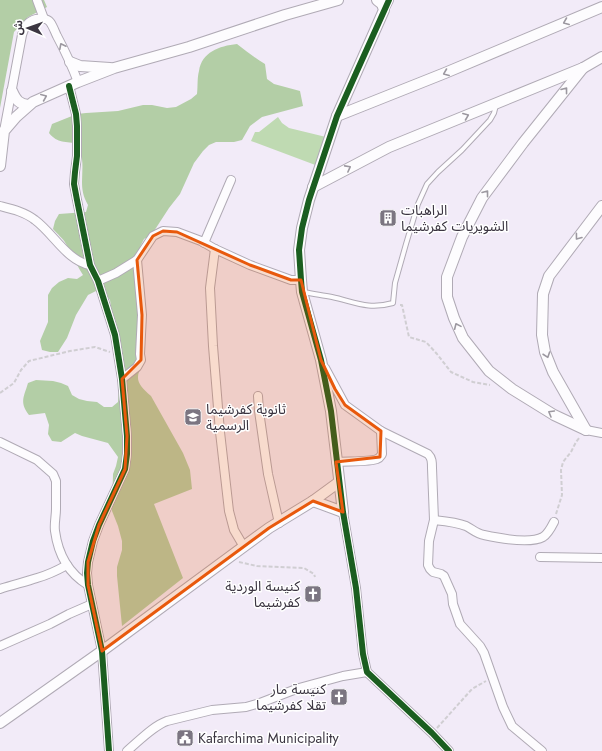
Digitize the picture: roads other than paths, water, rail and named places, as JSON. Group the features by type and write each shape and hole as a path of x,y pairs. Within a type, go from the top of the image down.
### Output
{"street":[{"path":"37,0 44,19"},
{"path":"4,131 28,105 33,102 114,68 228,35 285,15 338,0"},
{"path":"377,0 382,4 384,10"},
{"path":"389,0 356,70 337,116 313,187 302,228 299,250 301,280 302,292 321,360 331,411 336,462 356,588 363,654 367,672 449,751"},
{"path":"337,116 445,74 602,7"},
{"path":"0,166 4,131 23,30 29,22 44,19 50,22 70,62 74,84 77,126 77,156 74,184 90,265 98,281 115,335 122,379 127,436 125,469 93,541 87,573 88,585 102,651 108,751"},
{"path":"313,187 389,146 583,68 602,57"},
{"path":"70,62 80,66 114,68"},
{"path":"583,68 482,198 462,237 447,277 447,296 462,338 489,371 512,389 554,415 586,430 602,433"},
{"path":"12,91 19,103 28,105"},
{"path":"204,242 231,180"},
{"path":"0,206 24,213 35,220 75,258 84,264 90,265"},
{"path":"586,430 553,372 545,352 542,335 543,294 549,276 602,206"},
{"path":"98,281 116,273 137,260 152,236 163,231 177,232 204,242 215,249 250,265 291,280 301,280"},
{"path":"215,249 210,288 220,432 229,511 234,530 244,547"},
{"path":"122,379 137,367 141,360 142,315 137,260"},
{"path":"321,360 345,405 381,431 430,456 432,460 434,520 429,541 428,565 433,572 444,576 452,594 453,604 460,624 480,646 484,653 503,707 512,726 542,751"},
{"path":"258,396 268,474 279,523"},
{"path":"336,462 377,460 382,454 381,431"},
{"path":"0,442 37,460 53,474 56,481 55,530 59,549 67,565 80,580 88,585"},
{"path":"0,723 102,651 269,528 314,501 339,482"},
{"path":"314,501 343,512"},
{"path":"434,520 466,526 484,535 515,540 539,539 552,528 554,522"},
{"path":"540,557 602,558"},
{"path":"0,589 38,578 67,565"},
{"path":"0,646 92,604"},
{"path":"127,751 162,723 212,710 246,707 299,688 343,676 367,672"}],"lane":[{"path":"302,292 331,297 364,306 386,305 393,303 395,283 414,214 427,184 490,120 497,103"}],"place":[{"name":"الراهبات الشويريات كفرشيما","path":"388,218"},
{"name":"ثانوية كفرشيما الرسمية","path":"193,417"},
{"name":"كنيسة الوردية كفرشيما","path":"313,594"},
{"name":"كنيسة مار تقلا كفرشيما","path":"339,697"},
{"name":"Kafarchima Municipality","path":"185,738"}]}
